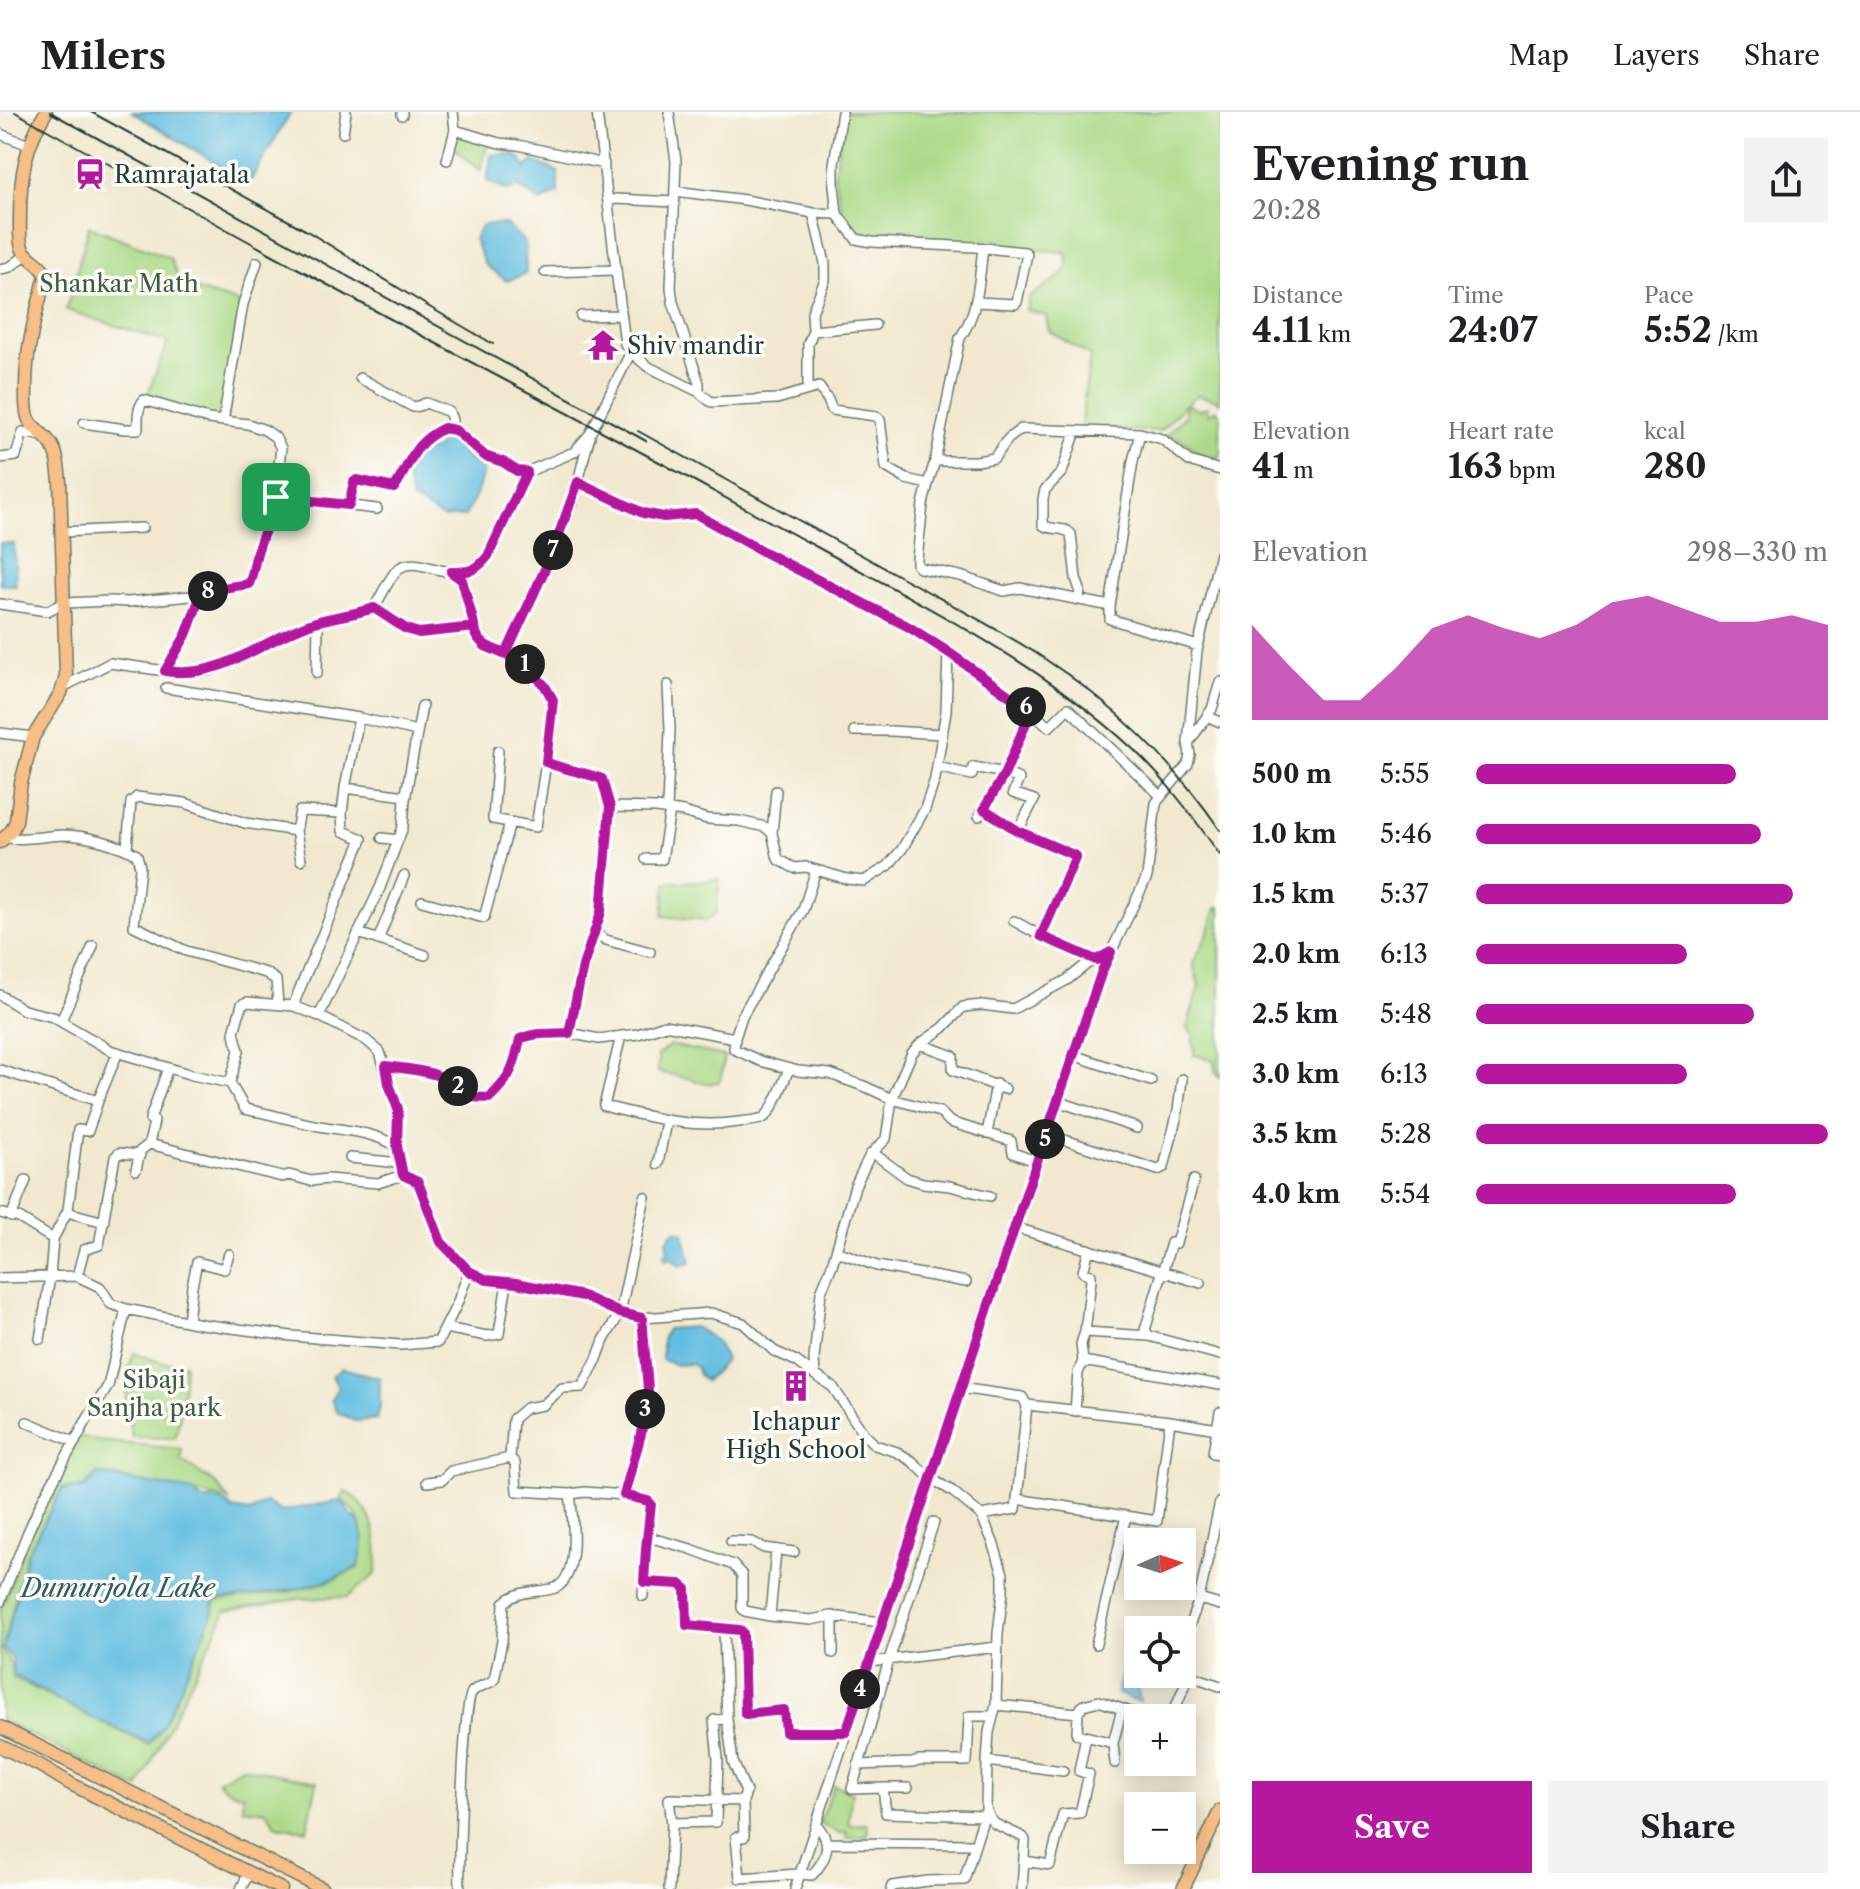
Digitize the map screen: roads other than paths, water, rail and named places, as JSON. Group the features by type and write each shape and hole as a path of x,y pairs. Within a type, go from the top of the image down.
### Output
{"main road":[{"path":"3,840 16,821 21,783 33,737 65,686 66,676 57,459 55,450 28,417 26,379 33,323 46,272 26,255 20,240 20,188 29,145 46,112"},
{"path":"0,1727 323,1889"},
{"path":"0,1746 281,1889"},
{"path":"1183,1889 1220,1811"}],"street":[{"path":"343,133 346,112"},
{"path":"447,160 455,130 453,112"},
{"path":"597,112 625,344 631,352 647,366 699,392 711,402 777,399 819,387 832,410 876,416 880,420 886,467 906,479 928,484"},
{"path":"669,112 676,161 671,288 699,392"},
{"path":"842,112 834,164 837,214 856,239 1027,254 1015,304 976,302"},
{"path":"455,130 499,143 604,164"},
{"path":"0,134 29,145"},
{"path":"608,201 674,196 745,200 813,213 837,214"},
{"path":"808,389 812,312 825,280 825,263 813,213"},
{"path":"983,248 976,302 969,325 960,338 923,504 917,565 1004,591 1020,588 1110,606"},
{"path":"0,269 10,267 26,255"},
{"path":"223,421 243,304 257,262"},
{"path":"545,272 616,270"},
{"path":"581,316 621,315"},
{"path":"813,331 875,325"},
{"path":"349,505 357,480 394,488 413,452 444,428 455,430 485,456 517,471 527,472 574,452 590,434 631,352"},
{"path":"360,378 413,407 426,403 449,412 452,420 449,428"},
{"path":"0,604 47,611 64,603 128,602 201,595 209,590 249,584 276,497 281,448 275,437 257,427 208,419 144,400 140,404 138,429 84,423"},
{"path":"506,654 551,556 594,426"},
{"path":"935,461 994,458 1008,439 1021,429 1140,433 1162,439 1189,461 1220,470"},
{"path":"1076,431 1062,472 1045,490 1042,519 1047,528 1068,530 1071,534 1079,600"},
{"path":"0,458 16,456 23,432 45,437"},
{"path":"1140,433 1133,461 1110,619 1198,646"},
{"path":"65,686 110,663 179,673 207,671 318,621 374,608 398,569 412,563 451,572 479,568 488,556 527,472"},
{"path":"578,482 643,513 664,517 696,514 909,627 1031,711 1049,727 1068,708 1161,796"},
{"path":"276,497 377,509"},
{"path":"61,532 142,528"},
{"path":"795,1889 960,1388 1102,971 1147,877 1156,803 1188,764 1198,646 1220,554"},
{"path":"451,572 462,580 476,636 485,646 524,663 553,700 536,827 493,819 498,751"},
{"path":"165,671 186,635 201,595"},
{"path":"374,608 406,629 419,633 475,627"},
{"path":"317,673 318,621"},
{"path":"776,791 772,833 778,859 794,868 806,867 864,881 888,866 902,849 925,809 937,767 946,711 948,652"},
{"path":"1188,742 1212,709 1220,682"},
{"path":"646,859 662,859 669,810 668,685"},
{"path":"166,688 359,718 417,731"},
{"path":"319,1016 380,888 403,827 422,706"},
{"path":"1031,711 1005,773 981,812 1076,856 1041,936"},
{"path":"1207,716 1220,722"},
{"path":"294,1006 362,839 343,831 342,813 359,718"},
{"path":"854,731 942,734"},
{"path":"0,733 33,737"},
{"path":"546,762 602,779 610,807 601,912 583,966 569,1033"},
{"path":"937,767 972,775 973,767 1019,779 1013,793 1034,800 1018,831"},
{"path":"345,788 406,796"},
{"path":"127,848 131,802 137,797 185,803 245,823 296,831"},
{"path":"610,807 638,806 707,819 739,821 765,827 772,833"},
{"path":"301,860 296,831 300,811 342,813"},
{"path":"422,901 484,918 510,822"},
{"path":"3,840 88,836 127,848 137,855 140,867 134,926 186,951 266,973 276,980 278,1004"},
{"path":"382,838 398,840"},
{"path":"816,870 803,910 742,1016 734,1049 789,1069 830,1074 892,1099 940,1112 950,1122 1011,1141 1013,1153 1038,1162"},
{"path":"378,940 404,876"},
{"path":"1014,921 1096,960"},
{"path":"358,933 425,955"},
{"path":"595,933 606,940 650,952"},
{"path":"61,1021 93,946"},
{"path":"815,1375 821,1292 855,1186 873,1153 886,1139 892,1099 912,1053 963,1007 975,1005 1013,1009 1111,952"},
{"path":"0,995 24,1010 61,1021 110,1050 230,1083"},
{"path":"397,1146 363,1132 245,1109 230,1083 239,1051 234,1032 242,1004 294,1006 366,1040 380,1052 398,1109 397,1146 403,1175"},
{"path":"386,1066 441,1076 470,1097 489,1098 502,1086 514,1066 520,1039 527,1036 569,1033 599,1039 638,1034 665,1025 735,1038"},
{"path":"621,1036 604,1106 666,1121 698,1125 764,1118 789,1069"},
{"path":"920,1044 953,1056 953,1070 1000,1087 987,1134"},
{"path":"40,1339 53,1239 67,1212 78,1130 88,1131 118,1052"},
{"path":"1073,1055 1151,1081"},
{"path":"136,1170 140,1151 149,1144 154,1121 150,1119 168,1068"},
{"path":"0,1070 98,1101"},
{"path":"1046,1134 1158,1170 1164,1167 1178,1111 1182,1079"},
{"path":"1057,1101 1137,1128"},
{"path":"658,1164 666,1121"},
{"path":"149,1144 282,1177 289,1175 311,1181 327,1179 378,1183 403,1175 418,1182 441,1242 469,1271 487,1280 583,1296 620,1313 642,1318 711,1313 743,1323 774,1351 796,1361 833,1387 863,1433 875,1445 912,1461 981,1515 1003,1574 985,1812 964,1880 892,1886 891,1889"},
{"path":"77,1276 84,1250 99,1245 115,1157 119,1153 140,1155"},
{"path":"873,1153 907,1178 990,1196"},
{"path":"350,1158 400,1163"},
{"path":"11,1217 26,1180"},
{"path":"1149,1336 1145,1330 1171,1243 1176,1243 1194,1180"},
{"path":"643,1596 651,1504 624,1495 517,1491 515,1463 510,1458 513,1419 526,1408 543,1405 562,1388 582,1387 597,1359 620,1313 645,1197"},
{"path":"67,1212 104,1222"},
{"path":"0,1213 19,1218 53,1239"},
{"path":"1015,1225 1201,1283"},
{"path":"1075,1411 1091,1275 1083,1272 1089,1249"},
{"path":"836,1251 877,1266 966,1282"},
{"path":"188,1321 197,1262 224,1269 229,1254"},
{"path":"0,1278 77,1276 100,1287 111,1304 126,1309 291,1336 400,1345 438,1342 469,1271"},
{"path":"445,1328 487,1336 499,1334 507,1282"},
{"path":"0,1602 34,1517 108,1386 126,1309"},
{"path":"624,1495 641,1434 648,1389 642,1318"},
{"path":"1085,1332 1149,1336 1220,1355"},
{"path":"1083,1361 1220,1385"},
{"path":"960,1388 1022,1397 1027,1405 1016,1509 981,1515"},
{"path":"1027,1405 1217,1429"},
{"path":"1220,1412 1213,1453 1220,1454"},
{"path":"1017,1499 1157,1521 1170,1421"},
{"path":"27,1422 75,1442"},
{"path":"427,1482 442,1480 451,1471 510,1458"},
{"path":"460,1889 468,1702 475,1690 494,1680 502,1641 504,1603 527,1591 558,1586 567,1576 573,1552 570,1494"},
{"path":"1193,1616 1220,1502"},
{"path":"1096,1644 1126,1516"},
{"path":"908,1788 852,1789 889,1660 934,1522"},
{"path":"648,1537 733,1565 742,1575 742,1608 745,1611 811,1620 833,1616 882,1622"},
{"path":"731,1541 752,1542 764,1548 794,1552"},
{"path":"770,1616 776,1550"},
{"path":"644,1582 680,1584 686,1589 687,1625 740,1630 743,1633 745,1714 784,1710 786,1732 846,1732"},
{"path":"1199,1599 1220,1605"},
{"path":"833,1616 833,1653"},
{"path":"724,1629 727,1719 733,1762 746,1792 743,1801 744,1837 736,1837 740,1878 812,1875 820,1867 828,1843 825,1833 816,1824"},
{"path":"869,1662 997,1647"},
{"path":"1177,1704 1189,1675 1220,1686"},
{"path":"1113,1743 1077,1734 1078,1713 1083,1705 1099,1701 1122,1709 1113,1743 1115,1763"},
{"path":"858,1765 967,1761 969,1716 994,1711 1078,1713"},
{"path":"672,1823 716,1822 718,1759 714,1720 727,1719"},
{"path":"1024,1861 1050,1865 1063,1814 1080,1813 1089,1774 1079,1771 1086,1736"},
{"path":"987,1761 1063,1771"},
{"path":"883,1788 886,1813 985,1812"},
{"path":"669,1889 672,1823 669,1799 743,1801"},
{"path":"985,1812 995,1824 1025,1840 1022,1889"},
{"path":"828,1843 975,1844"},
{"path":"241,1889 249,1872"}],"water":[{"path":"132,112 291,112 249,183"},
{"path":"512,154 522,159 525,168 533,161 558,172 558,193 541,202 519,187 507,190 487,181 491,155"},
{"path":"506,224 525,243 526,273 507,281 485,265 474,239 482,225"},
{"path":"447,434 461,446 465,457 484,470 465,516 443,518 412,499 405,473 419,453 437,448 437,440"},
{"path":"0,543 14,544 16,585 0,585"},
{"path":"675,1230 684,1233 691,1262 680,1266 671,1257 667,1260 664,1254 668,1252 667,1240"},
{"path":"695,1327 716,1341 726,1360 705,1381 696,1366 662,1360 662,1340 667,1329"},
{"path":"342,1368 380,1378 377,1419 355,1421 337,1412 331,1399 338,1387 332,1376"},
{"name":"Dumurjola Lake","path":"98,1474 193,1491 202,1500 218,1500 232,1509 250,1512 266,1502 280,1511 340,1501 361,1524 363,1548 358,1566 310,1585 269,1594 216,1599 211,1618 174,1703 161,1729 148,1742 90,1717 12,1674 13,1660 3,1648 28,1552 62,1489 84,1489"},
{"path":"1124,1673 1124,1688 1139,1688 1140,1701 1117,1693"}],"railway":[{"path":"15,112 981,638 1061,690 1134,750 1169,787 1220,855"},
{"path":"50,112 646,441"},
{"path":"91,112 307,231 493,344"},
{"path":"638,431 983,622 1067,674 1116,713 1162,757 1220,830"}],"place":[{"name":"Ramrajatala","path":"90,174"},
{"name":"Shiv mandir","path":"603,345"},
{"name":"Ichapur High School","path":"796,1386"}],"park label":[{"name":"Shankar Math","path":"119,283"},
{"name":"Sibaji Sanjha park","path":"154,1393"}]}
